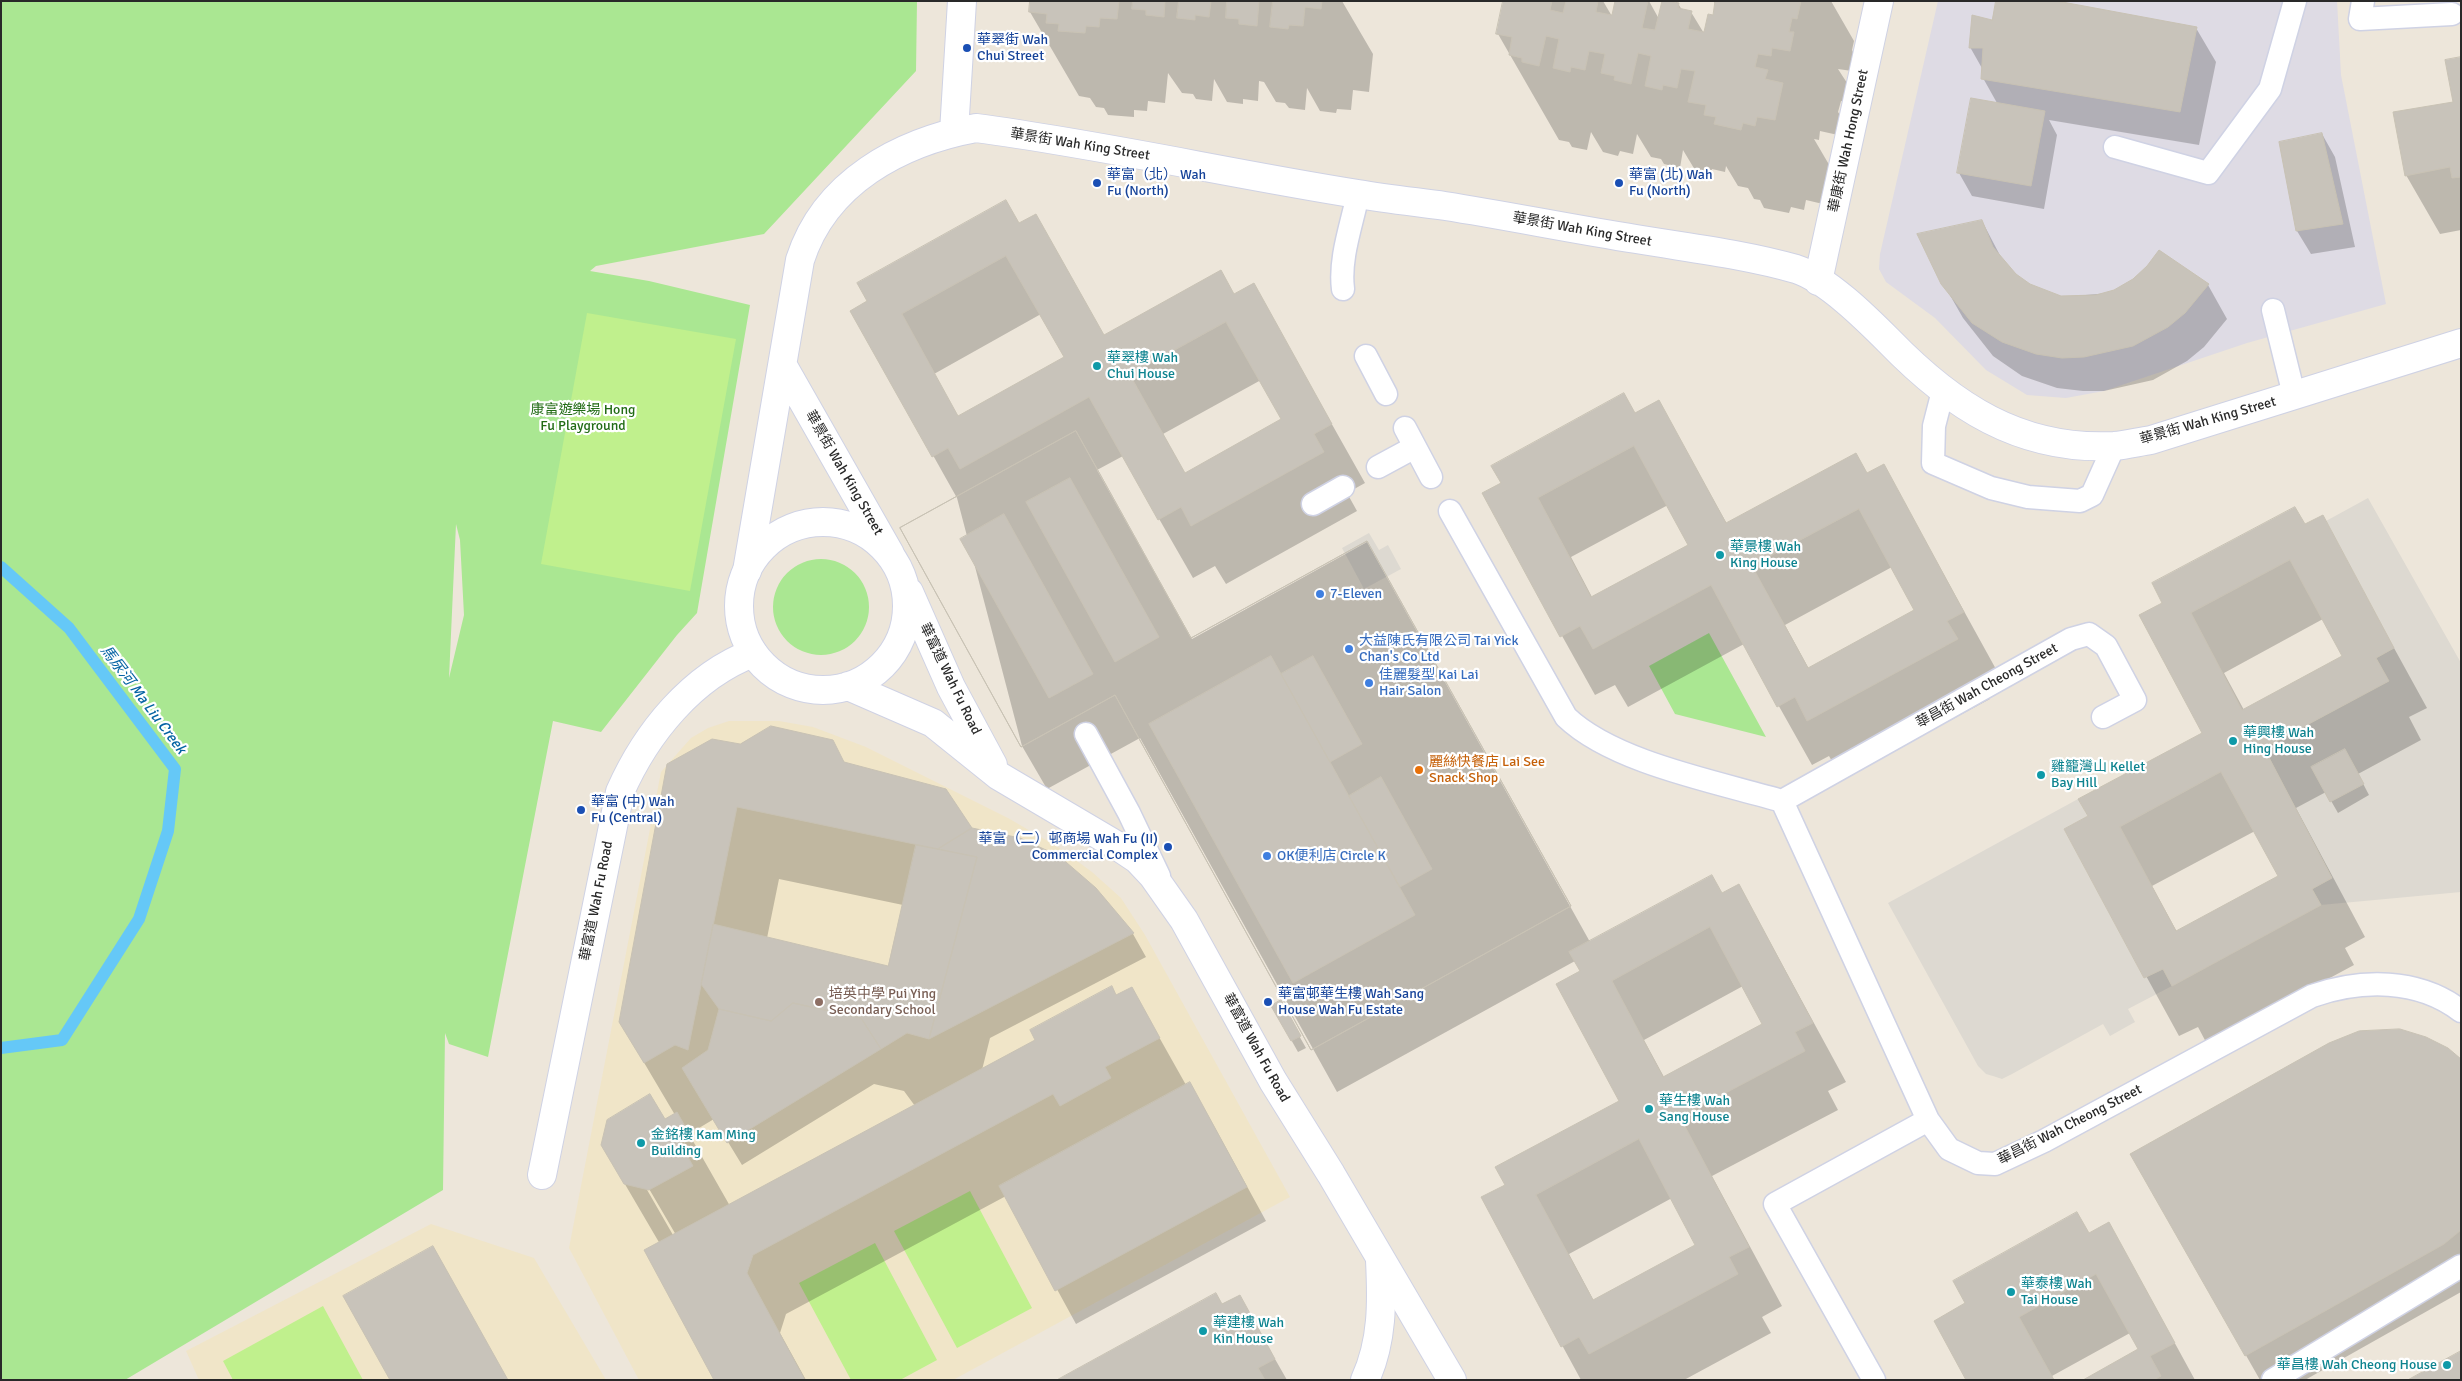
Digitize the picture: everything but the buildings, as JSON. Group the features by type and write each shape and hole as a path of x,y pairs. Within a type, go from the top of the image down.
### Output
{"street":[{"path":"954,132 962,1"},
{"name":"華康街 Wah Hong Street","path":"1818,281 1879,1"},
{"name":"華景街 Wah King Street","path":"783,366 904,580 907,607 906,621 900,640 888,658 874,673 848,686 820,689 791,683 767,668 753,653 744,636 740,617 741,588 747,571 800,260 811,231 833,199 868,171 904,150 954,132 976,128 1002,132 1358,194 1447,206 1722,254 1798,270 1818,281 1863,315 1900,353 1943,390 1992,423 2028,436 2075,445 2114,446 2151,440 2461,343"},
{"name":"華景街 Wah King Street","path":"747,571 764,546 781,534 808,524 825,522 843,524 870,535 890,554"},
{"name":"華富道 Wah Fu Road","path":"904,580 951,687 999,776"},
{"name":"華富道 Wah Fu Road","path":"542,1175 620,792 650,735 696,687 730,662 753,653"},
{"name":"華富道 Wah Fu Road","path":"848,686 932,723 999,776 1137,859 1167,893 1273,1081 1331,1174 1452,1380"},
{"path":"1365,1380 1370,1369 1382,1314 1380,1260"}],"lane":[{"path":"2115,148 2208,173 2270,89 2295,1"},
{"path":"2363,1 2360,19 2452,14"},
{"path":"1343,289 1342,277 1345,253 1358,194"},
{"path":"2273,310 2294,395"},
{"path":"1366,356 1386,394"},
{"path":"1943,390 1934,426 1933,463 1991,488 2028,497 2080,501 2092,495 2114,446"},
{"path":"1378,467 1410,437 1431,477"},
{"path":"1312,504 1344,487"},
{"path":"1450,511 1566,717 1580,731 1639,760 1782,800"},
{"name":"華昌街 Wah Cheong Street","path":"2103,717 2135,700 2106,646 2089,634 2071,639 1782,800 1928,1120 1949,1149 1978,1163 1996,1164 2044,1141 2312,996 2338,987 2372,983 2406,986 2449,1002 2461,1011"},
{"path":"1086,734 1130,813 1167,893"},
{"path":"1874,1380 1775,1204 1928,1120"},
{"path":"2273,1380 2461,1266"}],"shaded area":[{"path":"1938,1 2337,1 2341,75 2386,304 2247,343 2104,391 2066,398 2027,395 1986,370 1935,318 1886,282 1879,269 1880,254"},
{"path":"2368,498 2461,663 2461,892 2321,905 2312,889 2332,878 2264,748 2388,681 2376,658 2394,648 2326,521"},
{"path":"1369,533 1379,550 1388,545 1401,569 1364,589 1342,548"},
{"path":"729,721 779,721 813,727 866,747 1008,818 1058,847 1092,872 1121,898 1145,935 1290,1197 953,1380 639,1380 569,1248 661,772 691,738 708,728"},
{"path":"2078,799 2088,816 2064,829 2144,978 2163,969 2172,986 2128,1009 2135,1022 2110,1036 2103,1024 2002,1079 1986,1074 1978,1066 1888,903"},
{"path":"431,1224 534,1258 606,1380 199,1380 186,1351"}],"green space":[{"name":"康富遊樂場 Hong Fu Playground","path":"1,1 917,1 916,71 764,234 596,266 590,271 649,281 750,305 697,613 677,635 601,732 553,721 488,1057 449,1044 445,1033 443,1190 125,1380 1,1380","holes":["456,524 460,540 464,615 449,678"]},
{"name":"康富遊樂場 Hong Fu Playground","path":"587,313 736,339 690,591 541,564"},
{"path":"821,559 839,563 855,573 865,589 869,607 865,625 855,641 839,651 821,655 803,651 787,641 777,625 773,607 777,589 787,573 803,563"},
{"path":"1709,633 1766,737 1675,714 1649,666"},
{"path":"970,1191 1032,1308 957,1348 894,1231"},
{"path":"875,1243 937,1360 900,1380 851,1380 799,1283"},
{"path":"323,1306 363,1380 233,1380 223,1361"}],"waterway":[{"name":"馬尿河 Ma Liu Creek","path":"1,567 69,628 175,769 168,831 139,919 62,1040 1,1048"}],"place":[{"name":"華翠街 Wah Chui Street","path":"967,48"},
{"name":"華富（北） Wah Fu (North)","path":"1097,183"},
{"name":"華富 (北) Wah Fu (North)","path":"1619,183"},
{"name":"華翠樓 Wah Chui House","path":"1097,366"},
{"name":"華景樓 Wah King House","path":"1720,555"},
{"name":"7-Eleven","path":"1320,594"},
{"name":"大益陳氏有限公司 Tai Yick Chan's Co Ltd","path":"1349,649"},
{"name":"佳麗髮型 Kai Lai Hair Salon","path":"1369,683"},
{"name":"華興樓 Wah Hing House","path":"2233,741"},
{"name":"麗絲快餐店 Lai See Snack Shop","path":"1419,770"},
{"name":"雞籠灣山 Kellet Bay Hill","path":"2041,775"},
{"name":"華富 (中) Wah Fu (Central)","path":"581,810"},
{"name":"華富（二）邨商場 Wah Fu (II) Commercial Complex","path":"1168,847"},
{"name":"OK便利店 Circle K","path":"1267,856"},
{"name":"培英中學 Pui Ying Secondary School","path":"819,1002"},
{"name":"華富邨華生樓 Wah Sang House Wah Fu Estate","path":"1268,1002"},
{"name":"華生樓 Wah Sang House","path":"1649,1109"},
{"name":"金銘樓 Kam Ming Building","path":"641,1143"},
{"name":"華泰樓 Wah Tai House","path":"2011,1292"},
{"name":"華建樓 Wah Kin House","path":"1203,1331"},
{"name":"華昌樓 Wah Cheong House","path":"2447,1365"}]}
